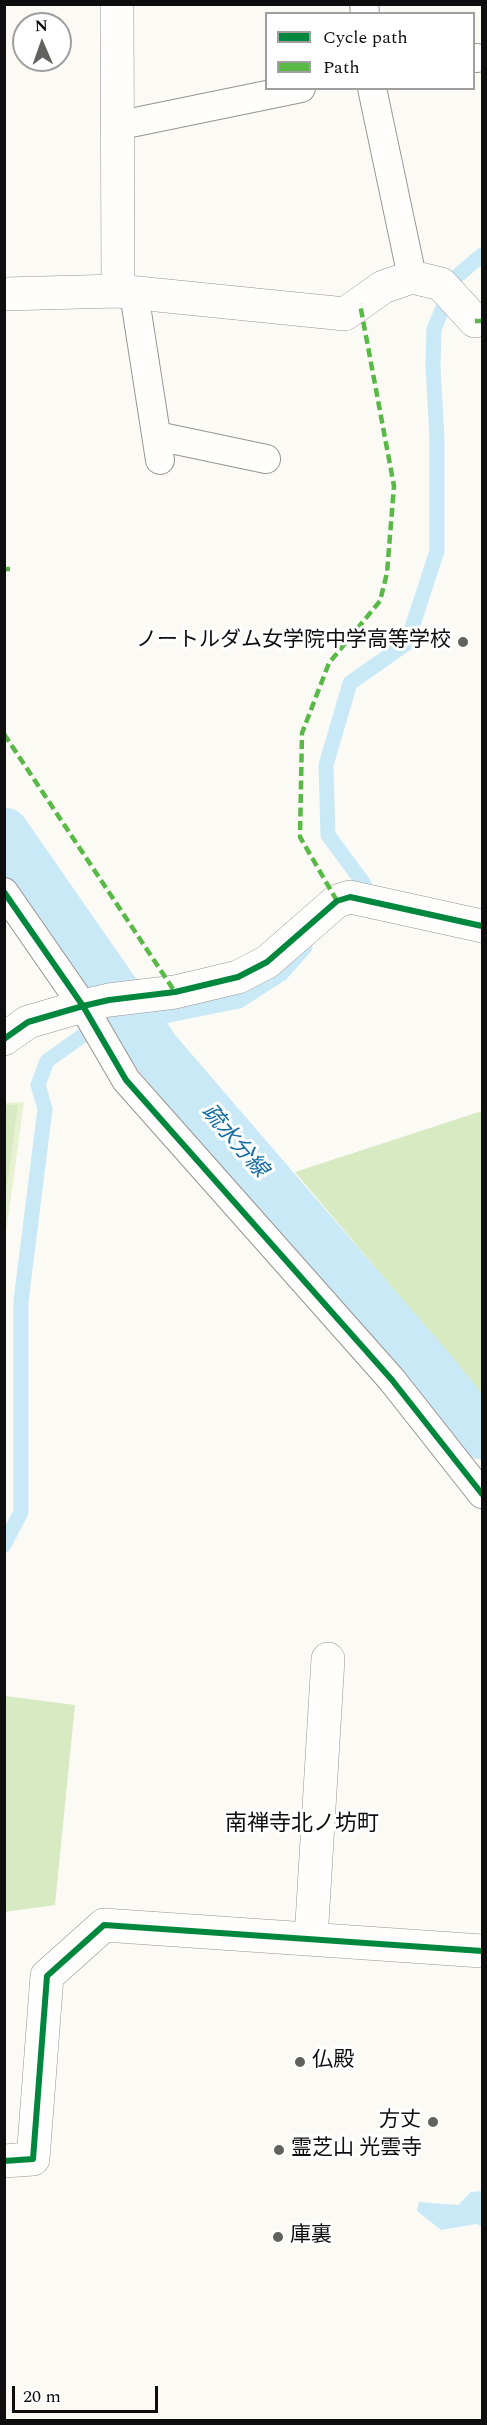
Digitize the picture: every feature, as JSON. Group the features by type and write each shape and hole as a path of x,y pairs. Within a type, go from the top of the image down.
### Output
{"street":[{"path":"117,4 116,126 126,292"},
{"path":"4,294 126,292 345,314 383,287 448,296"},
{"path":"4,1039 28,1022 96,1003 152,995 238,977 267,962 337,901 350,897 483,926"},
{"path":"311,1939 328,1659"},
{"path":"4,2161 33,2158 47,1976 104,1925 483,1951"}],"lane":[{"path":"116,126 291,90"},
{"path":"373,90 448,296"},
{"path":"126,292 158,448 266,459"},
{"path":"4,892 96,1003 126,1080 392,1380 483,1494"}],"green space":[{"path":"24,1102 5,1240 5,1103"},
{"path":"4,1105 18,1105 5,1200"},
{"path":"482,1111 482,1394 295,1172"},
{"path":"5,1696 75,1705 55,1905 5,1912"}],"water":[{"path":"482,2191 482,2226 476,2224 441,2230 417,2211 419,2202 458,2205 471,2192"}],"waterway":[{"path":"364,884 328,835 326,765 350,683 407,643 437,551 434,329 456,277 482,255"},
{"name":"疏水分線","path":"4,833 156,1052 435,1376 482,1434"},
{"path":"4,1545 21,1512 21,1301 45,1109 38,1085 47,1061 89,1031 124,1022 239,1001 281,974 305,947"}],"marked path":[{"path":"337,901 300,837 302,733 329,663 380,601 387,573 394,486 360,304"},
{"path":"475,321 482,321"},
{"path":"4,569 10,569"},
{"path":"4,734 175,992"}],"cycle path":[{"path":"4,892 83,1006 126,1080 392,1380 482,1494"},
{"path":"4,1039 28,1022 83,1006 109,1000 175,992 238,977 267,962 337,901 350,897 482,926"},
{"path":"4,2161 33,2159 47,1976 104,1925 482,1951"}],"place":[{"name":"ノートルダム女学院中学高等学校","path":"463,642"},
{"name":"仏殿","path":"300,2062"},
{"name":"方丈","path":"433,2122"},
{"name":"霊芝山 光雲寺","path":"279,2150"},
{"name":"庫裏","path":"278,2237"}],"district":[{"name":"南禅寺北ノ坊町","path":"302,1826"}]}
